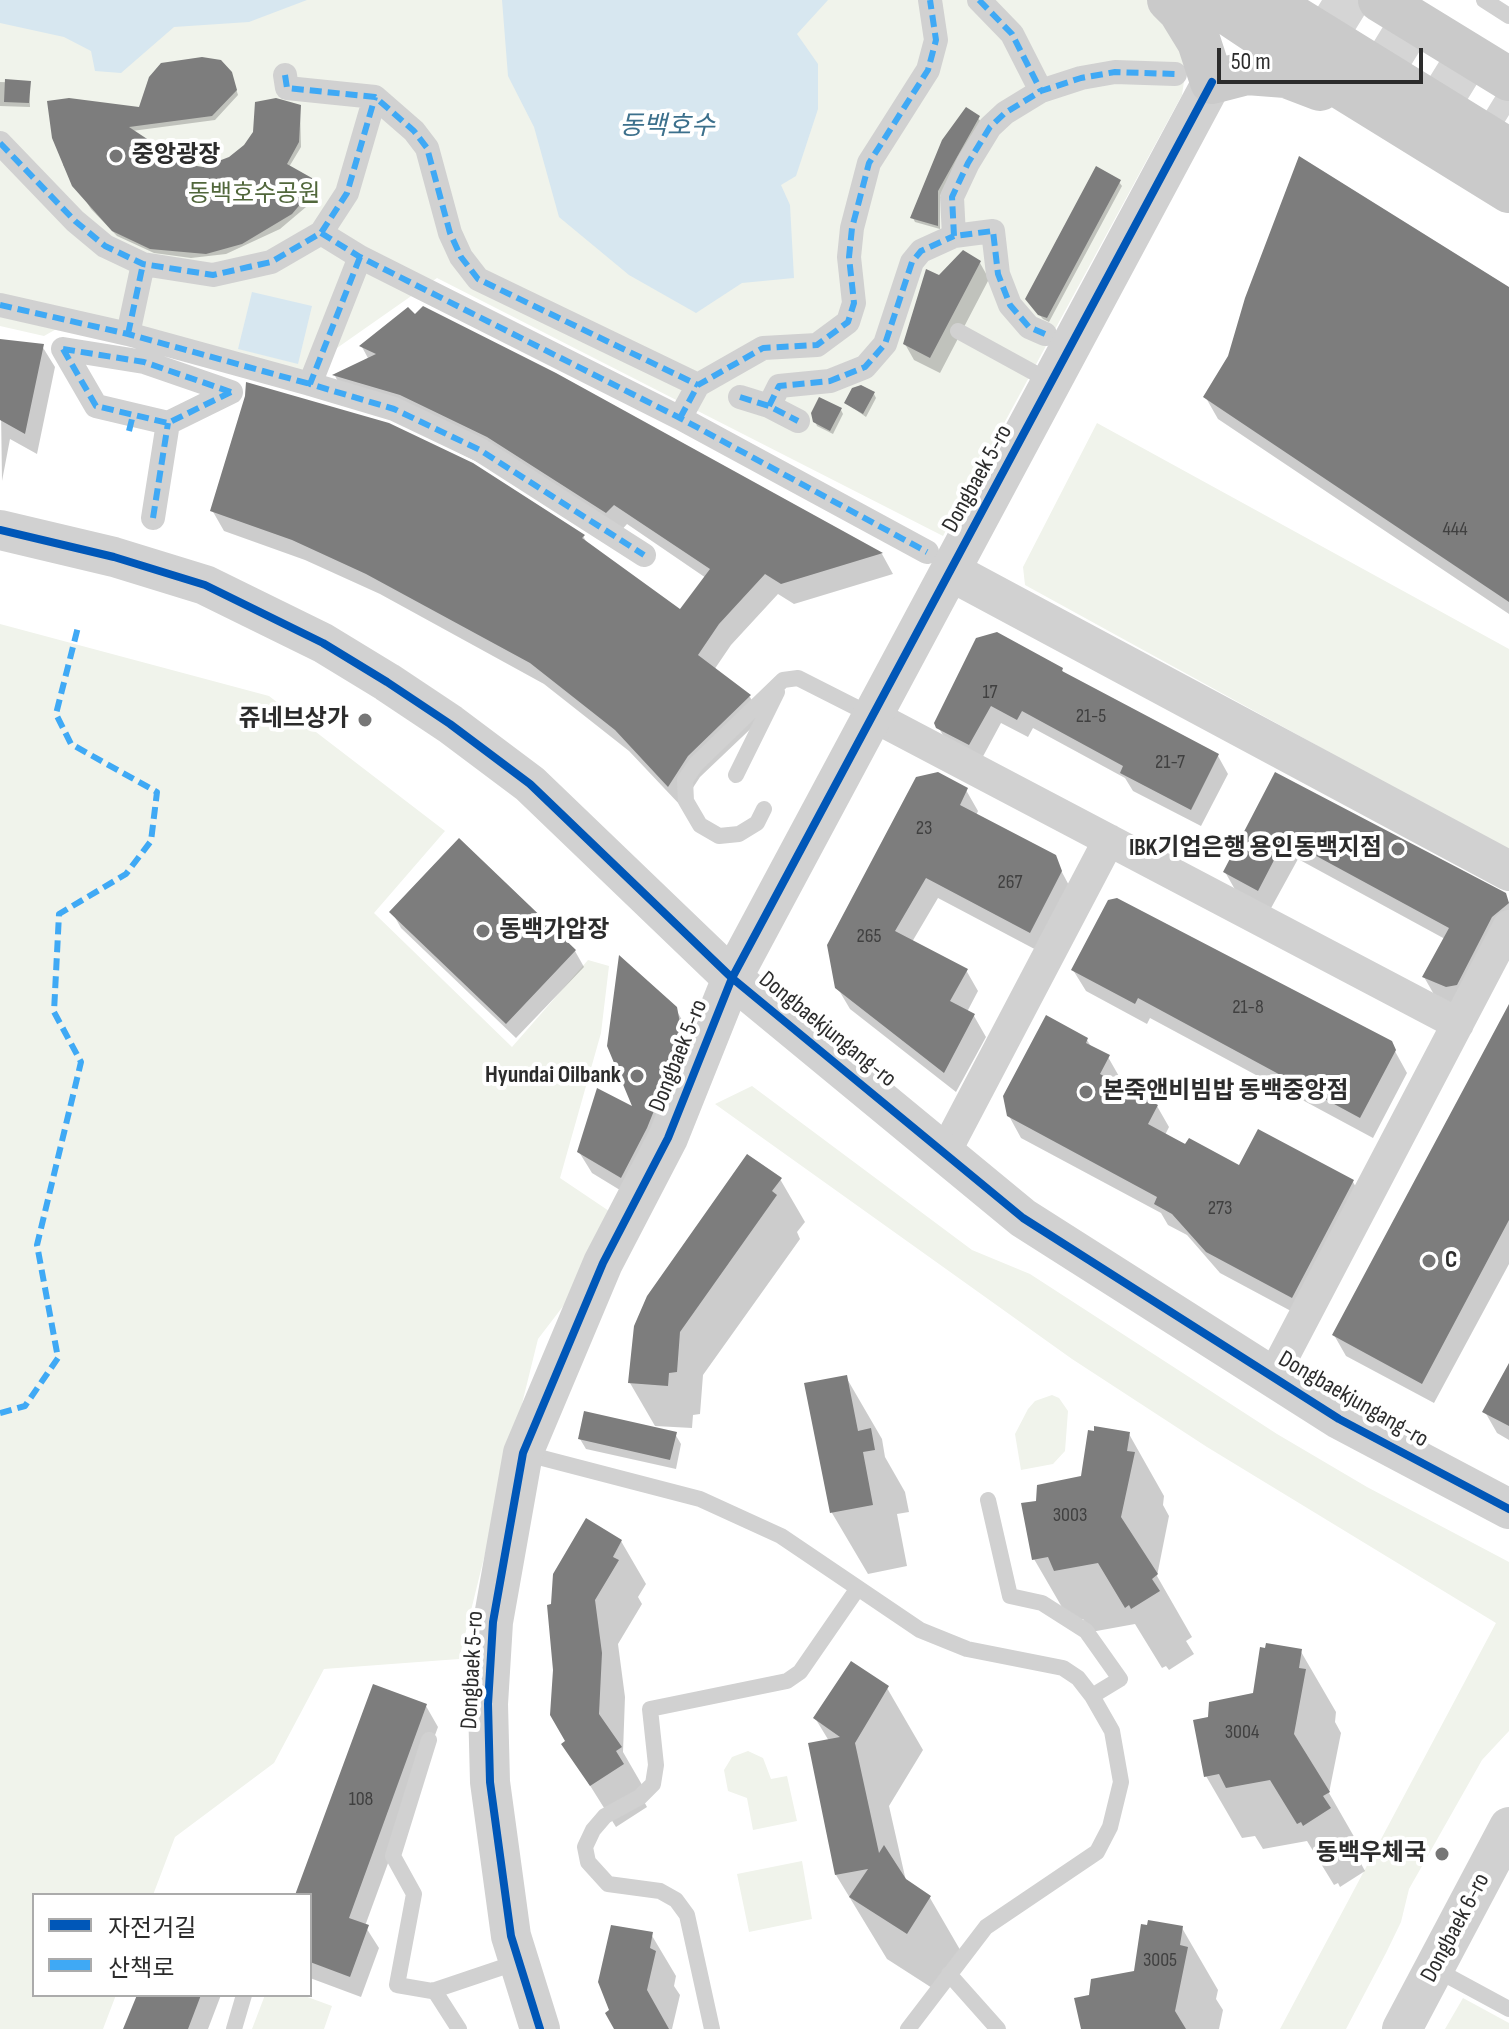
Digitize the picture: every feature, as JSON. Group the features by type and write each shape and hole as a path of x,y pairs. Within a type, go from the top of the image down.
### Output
{"main road":[{"path":"1169,0 1180,11 1199,42 1194,78 1247,73 1286,76 1383,111"},
{"path":"1208,0 1509,191"},
{"path":"1266,0 1509,150"},
{"path":"1380,0 1509,79"}],"street":[{"path":"680,418 698,385 763,348 817,345 848,322 854,303 849,257 852,228 869,163 928,70 936,40 930,0"},
{"path":"979,0 1012,34 1041,91"},
{"path":"954,236 952,197 990,127 1005,113 1041,91 1081,78 1115,72 1194,78"},
{"path":"285,75 287,88 375,97 396,112 427,148 450,233 461,257 478,279 698,385"},
{"name":"Dongbaek 5-ro","path":"540,2029 518,1962 498,1856 490,1782 488,1704 493,1622 523,1453 603,1263 668,1138 732,978 873,716 938,562 1053,383 1194,78"},
{"path":"0,143 75,221 105,246 143,264 213,275 243,271 271,262 321,233 347,193 375,97"},
{"path":"769,406 779,386 830,381 865,367 885,344 912,262 921,251 954,236 993,231 998,274 1010,305 1029,327 1045,334"},
{"path":"321,233 360,257 680,418 938,562 1509,871"},
{"path":"310,384 360,257"},
{"path":"128,334 143,264"},
{"path":"0,305 128,334 394,409 480,450 644,555"},
{"path":"63,349 144,362 231,392 168,423 131,423 96,406 63,349"},
{"path":"740,397 769,406 798,421"},
{"path":"153,518 168,423"},
{"name":"Dongbaekjungang-ro","path":"0,530 114,557 205,585 262,611 361,667 450,724 530,784 732,978 1023,1218 1339,1419 1509,1509"},
{"path":"873,716 1458,1024"},
{"path":"945,1152 1109,840"},
{"path":"1272,1378 1509,926"},
{"name":"Dongbaek 6-ro","path":"1402,2029 1509,1827"}],"lane":[{"path":"1484,0 1509,16"},
{"path":"958,331 1053,383"},
{"path":"764,809 757,823 748,829 739,834 719,836 700,825 686,801 685,780 696,764 783,680 798,678 873,716"},
{"path":"736,775 783,680"},
{"path":"523,1453 700,1499 781,1536 920,1630 967,1649 1063,1668 1078,1678 1092,1696 1112,1731 1119,1756 1121,1782 1110,1827 1097,1852 986,1927 908,2029"},
{"path":"988,1500 1010,1596 1042,1603 1086,1631 1120,1679 1092,1696"},
{"path":"712,2029 687,1915 676,1900 660,1891 608,1884 588,1862 585,1847 605,1816 640,1797 653,1784 656,1765 650,1709 787,1681 800,1672 858,1588"},
{"path":"429,1740 393,1856 414,1894 397,1985 434,1990 518,1962"},
{"path":"1435,1969 1509,2009"},
{"path":"949,1974 998,2029"},
{"path":"434,1990 459,2029"},
{"path":"234,2029 243,1997"}],"green space":[{"name":"동백호수공원","path":"0,0 1157,0 1187,61 1182,95 943,536 437,278 287,383 67,323 44,336 0,326"},
{"path":"1097,423 1509,649 1509,851 1025,585 1023,567"},
{"path":"0,624 269,696 445,831 374,913 512,1047 588,960 609,966 601,1033 560,1178 609,1211 564,1305 538,1339 459,1659 324,1669 274,1763 175,1837 154,1893 32,1893 32,1997 115,1997 103,2029 0,2029"},
{"path":"752,1086 972,1250 1030,1274 1277,1434 1367,1487 1509,1562 1509,1731 1482,1760 1409,1889 1401,1922 1346,2029 1280,2029 1496,1623 1207,1447 1072,1359 715,1104"},
{"path":"1052,1395 1059,1398 1068,1411 1065,1451 1053,1464 1021,1470 1015,1434 1035,1401"},
{"path":"748,1751 763,1758 771,1779 787,1776 797,1821 753,1830 747,1798 728,1791 724,1770 732,1757"},
{"path":"802,1861 812,1919 749,1932 737,1874"},
{"path":"264,1997 307,1997 332,2006 324,2029 252,2029"},
{"path":"1463,1998 1509,2023 1509,2029 1445,2029"}],"water":[{"path":"0,0 307,0 249,22 174,27 121,73 95,71 91,51 64,37 0,23"},
{"name":"동백호수","path":"502,0 828,0 797,34 818,64 818,109 796,176 781,185 790,205 794,278 742,283 696,313 629,275 559,217 534,127 508,76"},
{"path":"252,292 312,306 298,364 238,349"}],"building":[{"name":"중앙광장","path":"202,57 221,60 232,72 237,90 212,116 129,127 185,164 203,167 229,157 244,145 253,132 255,102 276,98 301,105 299,142 287,164 319,182 292,214 242,244 206,254 150,249 112,231 72,186 52,138 47,101 69,98 139,107 149,77 161,63"},
{"path":"5,79 31,81 29,103 4,102"},
{"path":"966,107 980,116 938,191 938,226 910,218 942,140"},
{"path":"1299,156 1509,287 1509,602 1203,397 1228,356 1245,298"},
{"path":"1096,166 1121,180 1047,318 1038,315 1025,299"},
{"path":"963,250 981,261 930,358 903,344 926,269 939,275"},
{"path":"423,306 556,373 883,553 781,584 765,574 719,624 698,655 751,695 688,756 668,787 615,730 530,663 366,574 292,540 210,511 245,396 246,382 389,423 473,463 585,535 582,538 680,609 710,569 614,505 606,513 487,437 400,395 332,375 376,354 359,346 408,307 415,314"},
{"path":"0,339 44,344 25,434 0,420"},
{"path":"861,385 875,392 863,414 844,403 852,388"},
{"path":"819,397 842,408 830,431 813,422 811,413"},
{"path":"997,632 1063,668 1062,671 1219,754 1191,810 1120,773 1123,766 1022,711 1017,720 991,706 969,745 936,728 934,723 976,638"},
{"path":"938,772 968,788 960,805 1056,855 1062,871 1030,933 926,878 895,931 968,969 950,1001 975,1014 944,1073 835,988 827,945 916,777"},
{"path":"1275,772 1506,893 1509,903 1492,917 1457,985 1446,987 1422,977 1449,928 1285,839 1258,891 1223,872"},
{"name":"동백가압장","path":"459,838 576,950 506,1024 389,912"},
{"path":"1117,898 1392,1041 1396,1050 1360,1118 1138,998 1135,1004 1071,970 1108,900"},
{"path":"619,955 677,1007 683,1039 647,1128 621,1178 577,1152 597,1088 632,1106 607,1046"},
{"name":"C","path":"1509,1004 1509,1220 1422,1384 1332,1335"},
{"path":"1046,1015 1088,1038 1086,1043 1110,1055 1100,1074 1158,1105 1148,1124 1185,1144 1189,1138 1239,1165 1258,1129 1354,1180 1292,1298 1206,1252 1172,1214 1154,1204 1157,1197 1007,1116 1003,1096"},
{"path":"747,1154 782,1178 772,1191 777,1195 680,1332 677,1372 669,1373 668,1386 628,1383 634,1326 647,1296"},
{"path":"1509,1363 1509,1426 1482,1412"},
{"path":"847,1375 858,1431 871,1428 875,1450 863,1452 873,1505 830,1513 804,1383"},
{"path":"584,1411 677,1432 670,1460 578,1439"},
{"path":"1094,1426 1130,1432 1127,1451 1135,1452 1121,1517 1158,1574 1152,1579 1160,1591 1131,1609 1129,1605 1125,1608 1098,1563 1054,1571 1048,1557 1032,1560 1021,1503 1036,1501 1037,1485 1081,1476 1088,1430 1094,1431"},
{"path":"586,1518 622,1540 613,1557 619,1560 595,1600 602,1653 599,1714 622,1747 616,1751 624,1764 590,1786 561,1744 565,1741 550,1715 553,1670 547,1605 551,1604 553,1574"},
{"path":"1266,1643 1302,1649 1299,1668 1306,1669 1294,1734 1330,1792 1323,1796 1331,1808 1303,1826 1301,1822 1297,1824 1270,1780 1226,1788 1219,1774 1204,1777 1193,1720 1208,1717 1209,1702 1253,1693 1260,1647 1265,1648"},
{"path":"851,1661 889,1686 855,1743 879,1853 884,1845 906,1879 931,1896 907,1934 849,1897 868,1869 835,1875 808,1743 840,1737 813,1718"},
{"path":"373,1684 427,1704 349,1918 369,1925 350,1977 312,1963 312,1893 296,1893"},
{"path":"1148,1920 1183,1926 1180,1945 1188,1947 1175,2011 1186,2029 1081,2029 1074,1998 1089,1995 1091,1979 1134,1971 1141,1924 1147,1925"},
{"path":"611,1925 653,1932 650,1948 656,1951 647,1990 669,2029 614,2029 605,2013 609,2010 598,1982"},
{"path":"136,1997 200,1997 188,2029 123,2029"}],"tunnel":[{"path":"1322,0 1509,115"}],"marked path":[{"path":"680,418 698,385 763,348 817,345 848,322 854,303 849,257 852,228 869,163 928,70 936,40 930,0"},
{"path":"979,0 1012,34 1041,91"},
{"path":"1045,334 1029,327 1010,305 998,274 993,231 954,236 952,197 968,163 990,127 1005,113 1041,91 1081,78 1115,72 1175,74"},
{"path":"285,75 287,88 375,97 414,131 427,148 450,233 461,257 478,279 698,385"},
{"path":"0,143 75,221 105,246 143,264 213,275 271,262 321,233 347,193 375,97"},
{"path":"321,233 360,257 680,418 927,552"},
{"path":"769,406 779,386 830,381 865,367 885,344 912,262 921,251 954,236"},
{"path":"360,257 310,384 394,409 480,450 644,555"},
{"path":"128,334 143,264"},
{"path":"0,305 128,334 310,384"},
{"path":"63,349 96,406 168,423 231,392"},
{"path":"63,349 144,362 231,392"},
{"path":"740,397 769,406 798,421"},
{"path":"129,431 133,415"},
{"path":"153,518 168,423"},
{"path":"0,1413 25,1406 58,1358 37,1245 81,1062 54,1012 59,914 126,874 151,841 157,792 71,744 56,714 78,627"}],"cycle path":[{"path":"540,2029 511,1936 490,1782 488,1704 493,1622 523,1453 603,1263 668,1138 732,978 1212,82"},
{"path":"0,530 114,557 205,585 323,643 387,682 530,784 732,978 1023,1218 1339,1419 1509,1509"}],"place":[{"name":"중앙광장","path":"116,156"},
{"name":"쥬네브상가","path":"365,720"},
{"name":"IBK기업은행 용인동백지점","path":"1398,849"},
{"name":"동백가압장","path":"483,931"},
{"name":"Hyundai Oilbank","path":"637,1076"},
{"name":"본죽앤비빔밥 동백중앙점","path":"1086,1092"},
{"name":"C","path":"1429,1261"},
{"name":"동백우체국","path":"1442,1854"}]}
